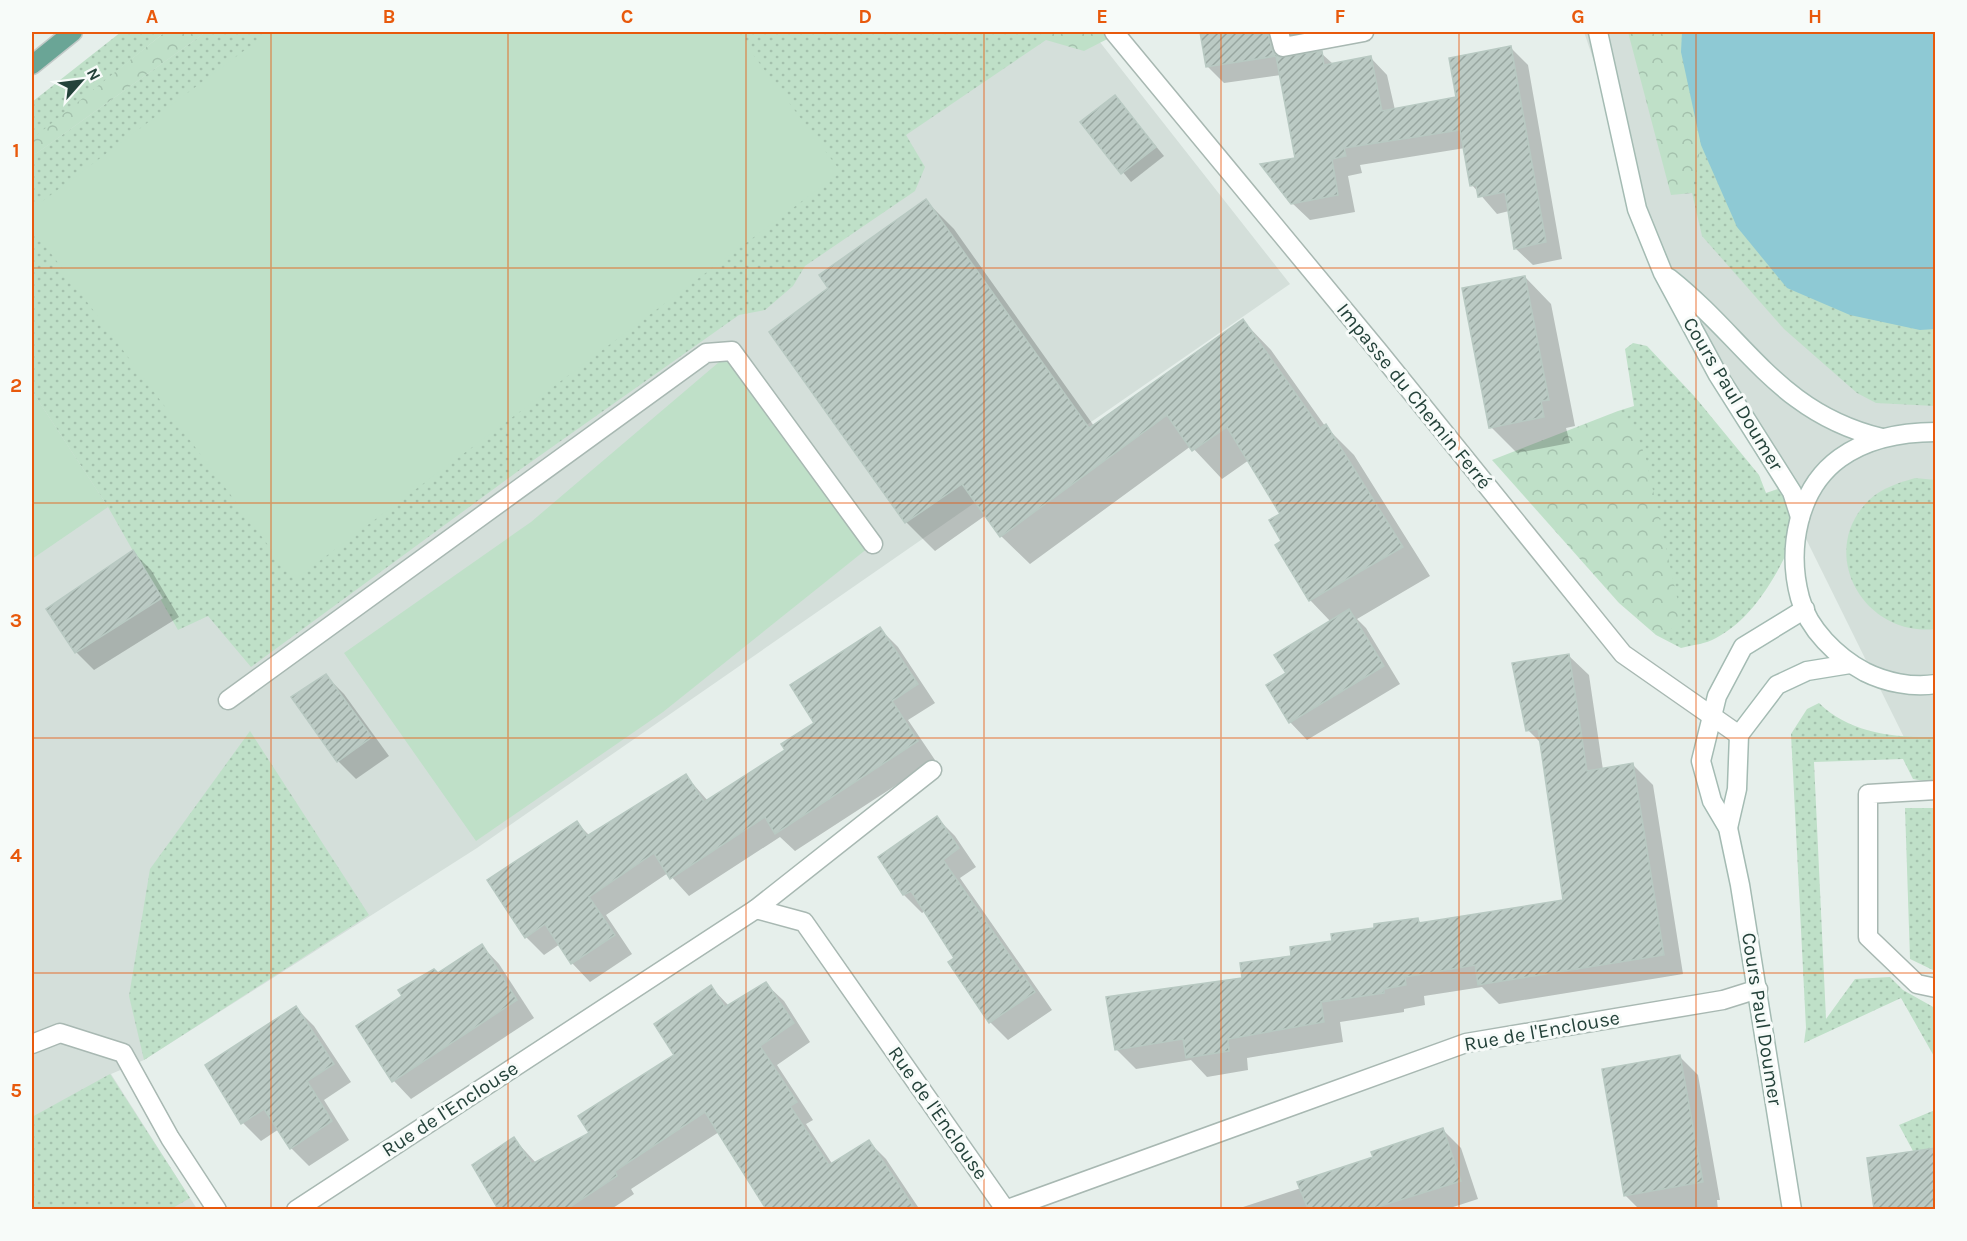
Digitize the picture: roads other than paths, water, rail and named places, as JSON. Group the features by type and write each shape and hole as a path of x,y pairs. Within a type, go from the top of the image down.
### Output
{"main road":[{"path":"32,65 73,32"}],"street":[{"name":"Impasse du Chemin Ferré","path":"1114,32 1386,361 1623,654 1739,735"},
{"path":"1279,32 1283,47 1364,32"},
{"name":"Cours Paul Doumer","path":"1598,32 1637,208 1663,273 1718,375 1792,492 1800,517"},
{"name":"Cours Paul Doumer","path":"1663,273 1697,300 1755,362 1797,401 1851,430 1881,438"},
{"path":"228,700 706,353 732,351 873,544"},
{"path":"1934,687 1904,684 1876,677 1850,664 1820,636 1800,600 1793,559 1800,517 1809,495 1824,474 1841,458 1881,438 1909,432 1935,432"},
{"name":"Cours Paul Doumer","path":"1792,1209 1758,989 1728,828 1712,801 1701,761 1717,696 1743,647 1805,609"},
{"path":"1739,735 1777,685 1807,671 1850,664"},
{"name":"Cours Paul Doumer","path":"1728,828 1737,789 1739,735"},
{"path":"756,909 932,770"},
{"path":"1935,790 1868,794 1868,937 1917,984 1935,988"},
{"name":"Rue de l'Enclouse","path":"296,1209 756,909 804,922 1005,1209 1466,1043 1723,1000 1758,989"},
{"path":"32,1044 60,1033 123,1053 170,1138 217,1209"}],"water":[{"path":"1682,32 1935,32 1935,329 1920,330 1850,315 1787,288 1737,227 1701,145 1681,52"}]}
